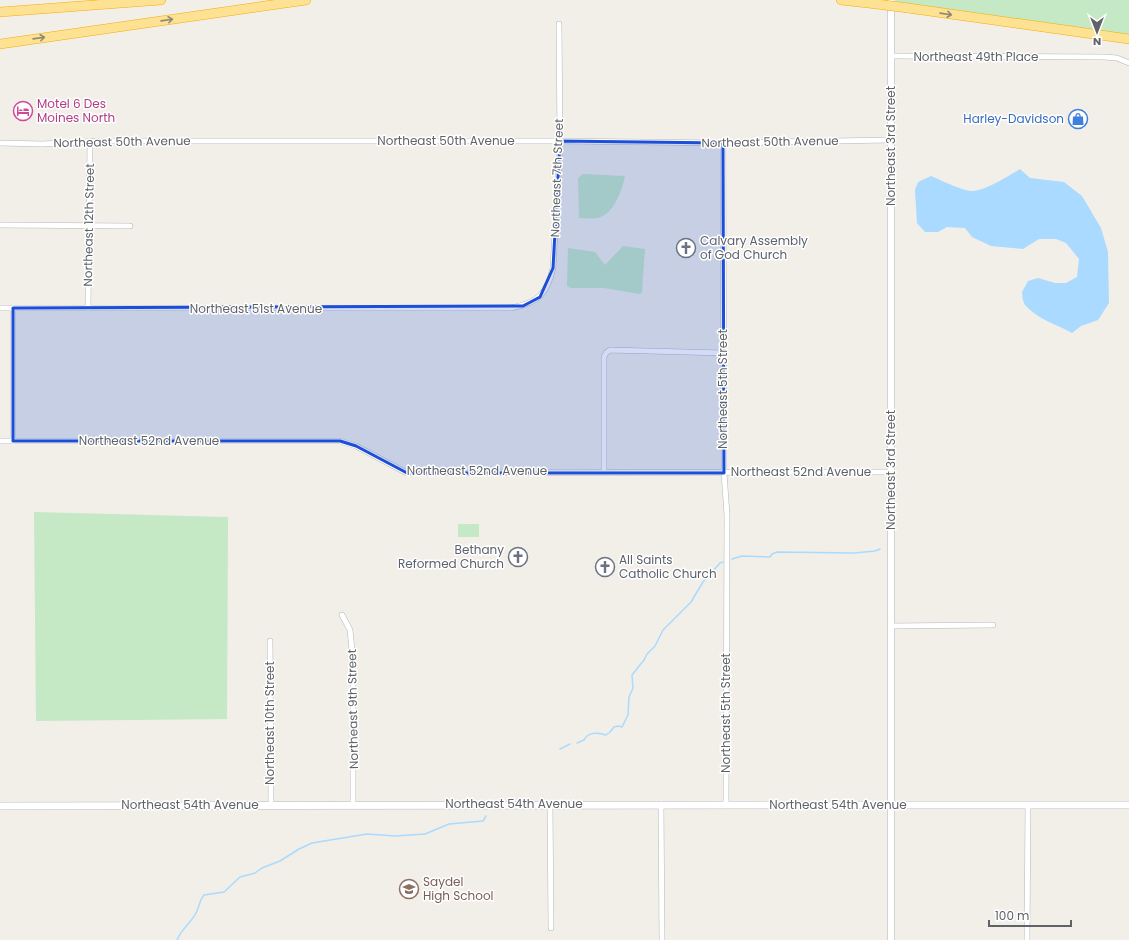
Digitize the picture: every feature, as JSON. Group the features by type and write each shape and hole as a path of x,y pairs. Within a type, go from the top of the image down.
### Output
{"highway":[{"path":"0,12 161,0"},
{"path":"0,44 306,0"},
{"path":"841,0 1129,39"}],"main road":[{"name":"Northeast 54th Avenue","path":"0,806 550,804 891,806 1129,805"}],"street":[{"name":"Northeast 3rd Street","path":"891,0 891,940"},
{"name":"Northeast 7th Street","path":"512,308 534,302 540,297 547,288 551,279 553,268 560,141 559,24"},
{"name":"Northeast 49th Place","path":"892,56 1117,58 1129,63"},
{"name":"Northeast 50th Avenue","path":"0,143 103,141 560,141 723,143 891,140"},
{"name":"Northeast 12th Street","path":"88,308 90,142"},
{"name":"Northeast 5th Street","path":"723,143 724,473 727,515 726,804"},
{"path":"0,225 130,226"},
{"name":"Northeast 51st Avenue","path":"0,308 512,308"},
{"path":"13,308 13,441"},
{"path":"604,472 604,357 606,353 610,350 723,353"},
{"name":"Northeast 52nd Avenue","path":"0,441 340,441 356,446 402,471 407,472 890,472"},
{"name":"Northeast 9th Street","path":"342,615 350,630 353,660 353,805"},
{"path":"891,626 993,625"},
{"name":"Northeast 10th Street","path":"270,641 271,805"},
{"path":"550,804 551,928"},
{"path":"661,804 662,940"},
{"path":"1027,940 1028,805"}],"highlighted area":[{"path":"560,141 723,143 724,473 407,473 356,446 340,441 13,441 13,308 523,306 540,297 553,268"}],"green space":[{"path":"896,0 1129,0 1129,35 896,3"},
{"path":"583,174 625,176 622,188 613,207 604,216 598,218 579,218 578,178"},
{"path":"623,246 645,249 642,292 640,294 604,288 571,288 567,286 568,248 595,252 605,265"},
{"path":"34,512 228,517 227,719 36,721"},
{"path":"458,524 479,524 479,537 458,537"}],"water":[{"path":"1020,169 1030,178 1064,182 1082,196 1101,228 1108,252 1109,303 1098,320 1081,326 1072,333 1035,314 1024,304 1022,294 1028,281 1038,278 1055,283 1066,283 1077,277 1079,259 1066,243 1056,239 1039,239 1023,249 991,246 972,237 965,228 947,227 938,232 925,232 917,223 915,190 918,182 931,176 957,187 972,191 991,185"}],"waterway":[{"path":"732,559 742,556 770,557 772,554 777,552 854,553 875,551 880,549"},
{"path":"577,743 584,740 588,735 597,733 606,735 614,727 622,727 628,715 629,697 633,688 632,675 647,654 655,646 663,630 691,602 703,582 720,563 723,562"},
{"path":"560,749 570,744"},
{"path":"177,940 194,917 204,895 224,892 240,877 255,873 312,843 367,834 395,836 425,834 449,824 483,821 486,816"}],"place":[{"name":"Motel 6 Des Moines North","path":"23,111"},
{"name":"Harley-Davidson","path":"1078,119"},
{"name":"Calvary Assembly of God Church","path":"686,248"},
{"name":"Bethany Reformed Church","path":"518,557"},
{"name":"All Saints Catholic Church","path":"605,567"},
{"name":"Saydel High School","path":"409,889"}]}
